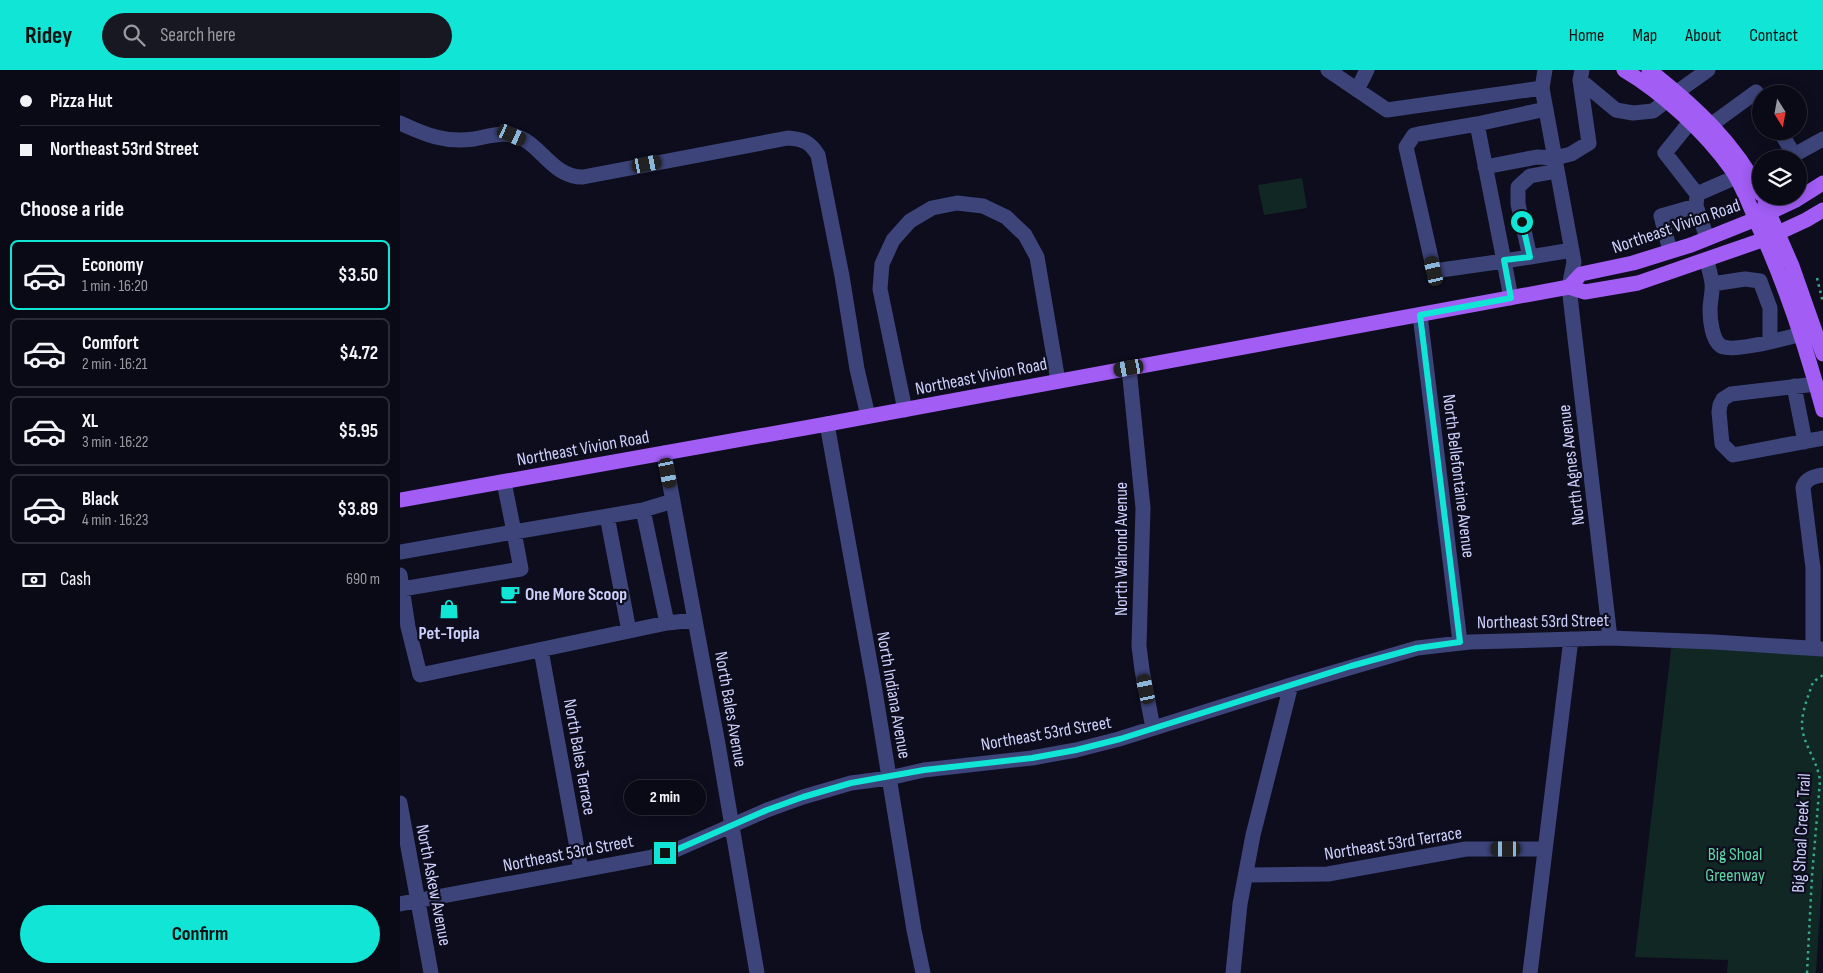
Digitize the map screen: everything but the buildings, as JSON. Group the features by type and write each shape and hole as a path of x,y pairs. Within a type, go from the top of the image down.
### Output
{"main road":[{"path":"1624,70 1671,96 1712,124 1744,163 1752,177"},
{"path":"1649,70 1690,122 1714,148 1736,177 1748,199 1763,216 1772,236 1792,266 1823,354"},
{"name":"Northeast Vivion Road","path":"1569,288 1581,274 1633,263 1707,238 1763,216 1796,200 1823,183"},
{"path":"1762,205 1763,216"},
{"name":"Northeast Vivion Road","path":"400,500 905,410 1511,298 1569,288 1585,292 1638,283 1772,236 1823,210"},
{"path":"1772,236 1780,271 1823,410"}],"street":[{"path":"1328,70 1386,110 1542,88 1545,70"},
{"path":"1357,90 1367,70"},
{"path":"1581,75 1616,110 1633,113 1653,112 1671,96 1708,70"},
{"path":"1530,257 1518,204 1518,187 1530,176 1556,164 1588,143 1581,75"},
{"name":"North Agnes Avenue","path":"1542,88 1574,262 1569,288 1610,638"},
{"path":"1712,124 1752,95"},
{"path":"1546,109 1414,135 1406,147 1434,271 1572,250"},
{"path":"1690,122 1665,153 1697,200 1707,238"},
{"path":"400,123 429,136 455,141 497,134 512,135 537,150 554,166 573,177 583,177 788,138 803,139 812,145 818,155 842,276 857,369 868,416"},
{"path":"1477,124 1511,298"},
{"path":"1785,140 1794,155 1823,140"},
{"path":"1485,167 1537,157 1556,164"},
{"path":"1670,251 1661,216 1697,200 1736,177"},
{"path":"905,410 880,289 882,264 893,240 910,221 932,208 958,203 983,206 1006,217 1025,235 1037,257 1058,381"},
{"path":"1707,260 1712,284 1710,311 1716,340 1720,345 1733,348 1801,334"},
{"path":"1712,284 1745,279 1760,281 1770,308 1770,341"},
{"name":"North Bellefontaine Avenue","path":"1420,315 1460,642"},
{"name":"North Walrond Avenue","path":"1129,368 1143,508 1139,646 1153,728"},
{"path":"1816,384 1731,394 1723,399 1720,405 1720,434 1722,444 1733,455 1823,438"},
{"path":"1794,386 1805,442"},
{"name":"North Indiana Avenue","path":"828,424 923,973"},
{"name":"North Bales Avenue","path":"664,453 757,973"},
{"path":"1818,649 1818,568 1803,488 1809,479 1823,475"},
{"path":"504,482 521,569 401,582 404,628 420,675 667,623 695,620"},
{"path":"400,552 643,510 673,501"},
{"path":"643,510 667,623"},
{"path":"606,516 629,631"},
{"name":"Northeast 53rd Street","path":"400,904 660,854 678,849 803,797 851,783 889,778 924,770 1032,758 1076,750 1417,648 1460,642 1610,638 1818,649"},
{"path":"1530,973 1571,639"},
{"name":"North Bales Terrace","path":"541,650 581,870"},
{"path":"1234,973 1240,904 1253,835 1291,685"},
{"name":"North Askew Avenue","path":"400,803 432,973"},
{"name":"Northeast 53rd Terrace","path":"1247,874 1328,874 1466,849 1545,849"}],"path":[{"path":"1817,278 1823,303"},
{"name":"Big Shoal Creek Trail","path":"1807,973 1812,876 1820,781 1819,771 1803,732 1802,720 1813,682 1823,675"}],"green space":[{"path":"1302,178 1307,208 1264,215 1258,185"},
{"name":"Big Shoal Greenway","path":"1672,641 1823,656 1823,868 1816,973 1727,973 1728,960 1635,957"}],"place":[{"name":"One More Scoop","path":"510,594"},
{"name":"Pet-Topia","path":"449,609"}],"route":[{"path":"665,853 767,810 851,783 889,778 924,770 1032,758 1076,750 1120,739 1351,666 1417,648 1460,642 1420,315 1511,298 1504,260 1530,257 1522,222"}]}
